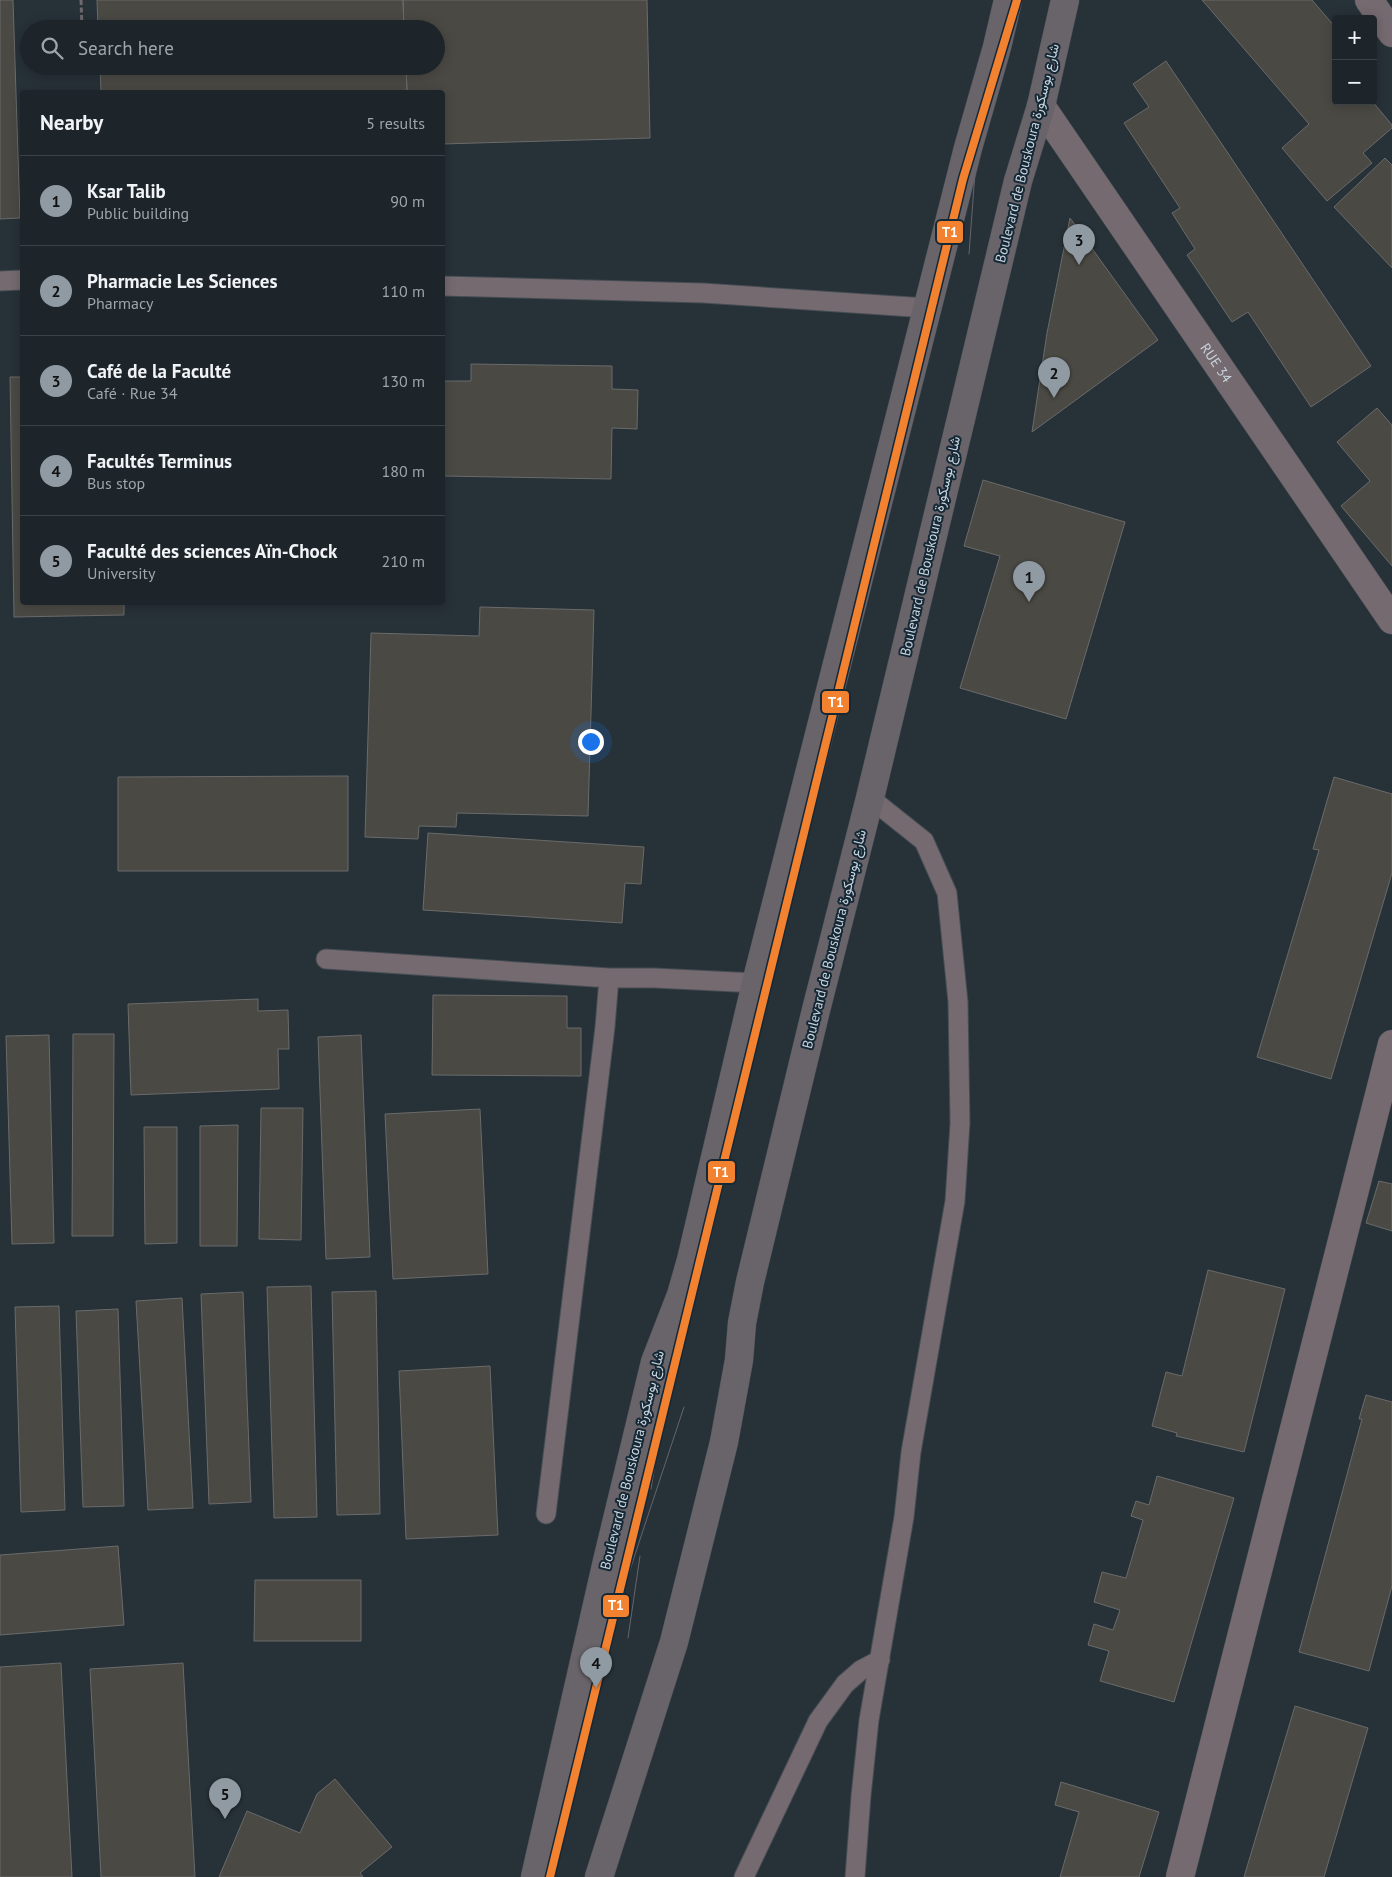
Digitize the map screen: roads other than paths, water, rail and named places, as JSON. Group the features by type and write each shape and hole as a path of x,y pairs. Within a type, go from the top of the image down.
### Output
{"street":[{"name":"Boulevard de Bouskoura شارع بوسكورة","path":"535,1877 655,1362 681,1295 691,1260 756,983 968,148 1008,0"},
{"name":"Boulevard de Bouskoura شارع بوسكورة","path":"599,1877 674,1642 724,1442 739,1360 742,1323 750,1282 870,798 1018,181 1041,106 1065,0"},
{"path":"1369,0 1392,33"},
{"name":"RUE 34","path":"1041,106 1392,620"},
{"path":"1180,1877 1392,1044"}],"lane":[{"path":"0,281 20,280"},
{"path":"445,286 704,293 927,308"},
{"path":"855,1877 869,1720 904,1517 911,1452 955,1201 960,1123 958,1002 946,893 924,841 870,798"},
{"path":"326,959 609,978 654,978 756,983"},
{"path":"546,1514 605,1027 609,978"},
{"path":"744,1877 818,1720 845,1684 861,1670 880,1660"}],"tram line":[{"path":"969,254 978,132"},
{"path":"651,1489 665,1405"},
{"path":"609,1633 684,1407"},
{"path":"628,1638 640,1556"}],"place":[{"name":"Café de la Faculté","path":"1079,265"},
{"name":"Pharmacie Les Sciences","path":"1054,398"},
{"name":"Ksar Talib","path":"1029,602"},
{"name":"Facultés Terminus","path":"596,1688"},
{"name":"Faculté des sciences Aïn-Chock","path":"225,1819"}]}
